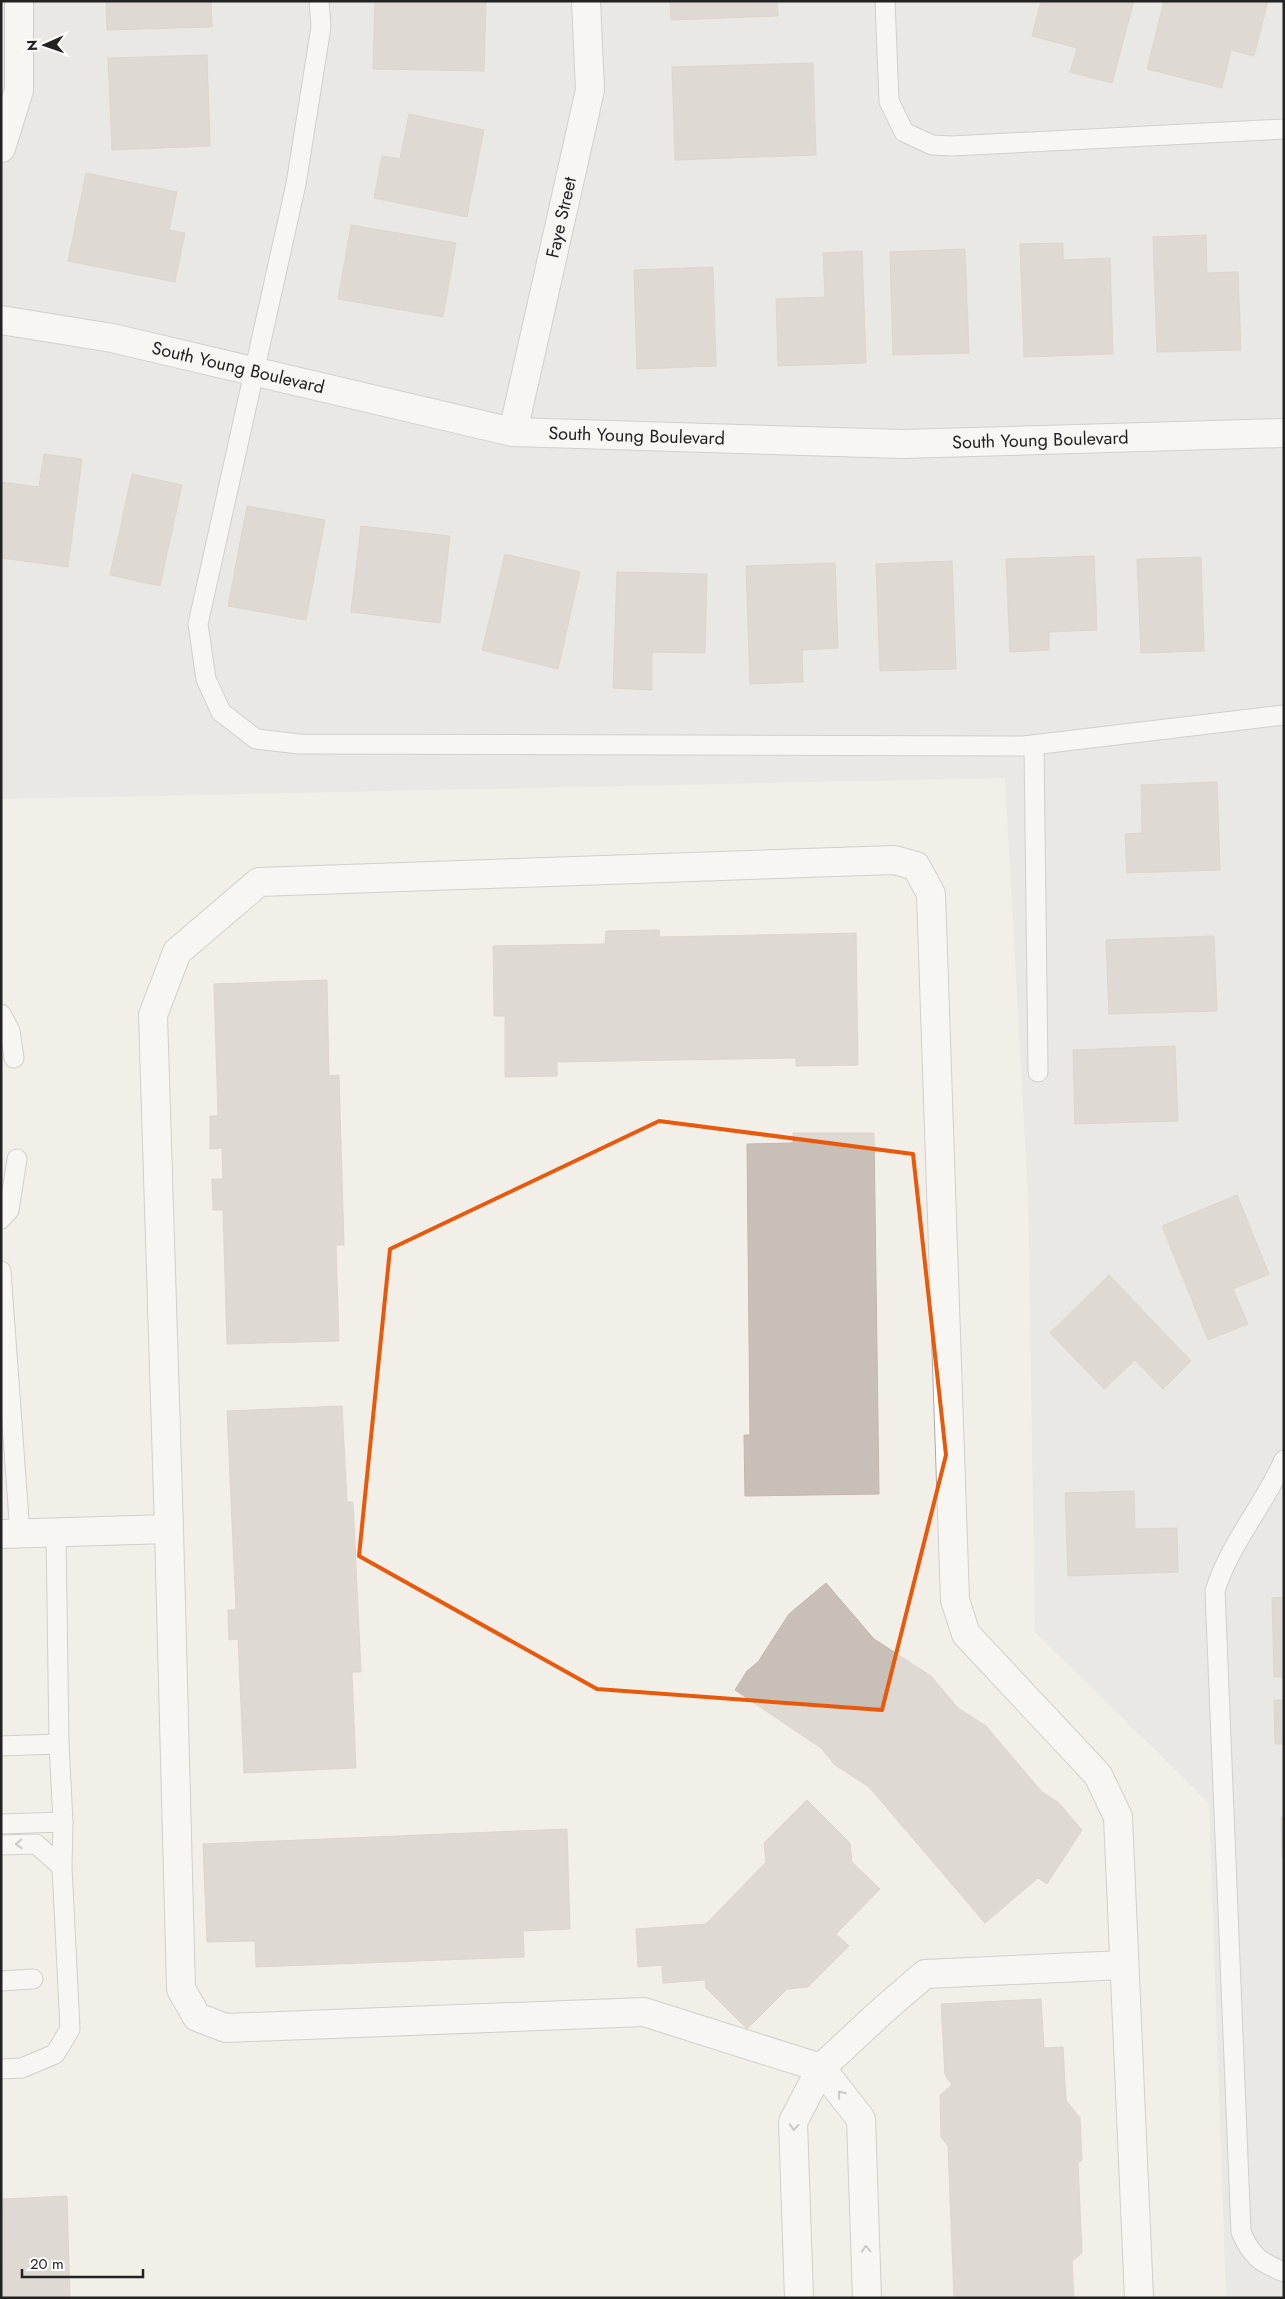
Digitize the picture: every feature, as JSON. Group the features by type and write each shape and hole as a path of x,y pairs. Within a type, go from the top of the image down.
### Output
{"street":[{"path":"1,148 19,90 19,1"},
{"name":"Faye Street","path":"513,432 590,90 586,1"},
{"name":"South Young Boulevard","path":"1,320 112,338 513,432 902,444 1284,433"},
{"path":"867,2298 861,2119 821,2068 644,2012 226,2028 197,2017 181,1989 153,1015 177,952 260,882 894,860 916,866 931,894 955,1600 966,1634 1098,1776 1118,1817 1139,2298"},
{"path":"10,1534 168,1529"},
{"path":"799,2298 793,2122 821,2068 880,2012 925,1974 1123,1965"}],"lane":[{"path":"319,1 321,27 296,184 198,624 206,678 221,712 256,739 299,744 1034,744 1284,715"},
{"path":"885,1 889,101 904,132 932,145 952,146 1284,129"},
{"path":"1034,744 1038,1072"},
{"path":"1,1014 10,1031 14,1058"},
{"path":"1,1219 9,1210 17,1159"},
{"path":"1,1271 10,1534"},
{"path":"1284,1460 1266,1496 1225,1563 1215,1591 1242,2232 1254,2257 1284,2272"},
{"path":"1,2069 22,2068 54,2054 70,2029 62,1867 56,1533"},
{"path":"1,1746 59,1744"},
{"path":"1,1824 62,1822"},
{"path":"1,1845 36,1844 62,1867"},
{"path":"1,1981 33,1979"}],"highlighted area":[{"path":"659,1121 913,1154 946,1455 882,1710 597,1689 359,1556 390,1249"}],"shaded area":[{"path":"1,1 1284,1 1284,2298 1226,2298 1209,1803 1035,1632 1028,1195 1005,778 1,799"}],"building":[{"path":"106,1 211,1 212,27 107,30"},
{"path":"375,1 486,1 484,71 373,69"},
{"path":"670,1 777,1 778,16 671,20"},
{"path":"1041,1 1134,1 1112,83 1070,72 1077,48 1032,36"},
{"path":"1164,1 1268,1 1254,56 1231,50 1222,88 1147,69"},
{"path":"207,55 210,146 112,150 108,58"},
{"path":"813,63 816,155 675,160 672,67"},
{"path":"409,114 484,130 467,217 374,198 382,156 400,159"},
{"path":"86,173 177,192 169,230 185,233 175,282 68,261"},
{"path":"351,225 456,243 443,317 338,299"},
{"path":"1206,235 1207,273 1238,272 1241,350 1157,352 1153,237"},
{"path":"1063,243 1063,260 1110,258 1113,354 1024,357 1020,244"},
{"path":"965,249 969,353 893,355 890,252"},
{"path":"862,251 866,363 778,366 776,299 825,297 823,253"},
{"path":"713,267 716,366 637,369 634,270"},
{"path":"44,454 82,459 68,567 1,558 1,482 39,487"},
{"path":"132,474 182,485 160,586 110,575"},
{"path":"247,506 325,520 306,620 228,606"},
{"path":"361,526 450,536 440,623 351,612"},
{"path":"505,554 580,572 558,669 482,650"},
{"path":"1094,556 1097,630 1049,632 1049,650 1010,652 1006,559"},
{"path":"1201,557 1204,651 1141,653 1137,559"},
{"path":"952,561 956,669 880,671 876,564"},
{"path":"835,563 838,648 802,650 803,682 750,684 746,566"},
{"path":"617,572 707,574 705,653 652,652 652,690 613,688"},
{"path":"1217,782 1220,870 1127,873 1125,834 1142,833 1141,785"},
{"path":"659,930 660,937 856,933 858,1065 796,1066 796,1058 557,1062 557,1076 505,1077 505,1016 494,1016 493,946 605,944 606,931"},
{"path":"1214,936 1217,1011 1109,1014 1106,940"},
{"path":"327,980 329,1076 339,1075 344,1245 336,1245 339,1341 227,1344 223,1210 213,1210 212,1179 223,1179 222,1148 210,1149 210,1116 218,1116 214,984"},
{"path":"1175,1046 1178,1121 1075,1124 1073,1050"},
{"path":"793,1133 874,1133 879,1494 745,1496 744,1435 750,1435 747,1144 793,1143"},
{"path":"1237,1195 1269,1274 1233,1289 1248,1324 1208,1340 1162,1226"},
{"path":"1109,1275 1191,1361 1163,1389 1135,1360 1104,1389 1050,1333"},
{"path":"342,1406 347,1502 353,1502 361,1672 352,1672 356,1768 244,1773 238,1639 229,1640 228,1610 236,1610 227,1411"},
{"path":"1134,1491 1135,1529 1177,1528 1178,1572 1068,1576 1065,1493"},
{"path":"826,1583 874,1639 931,1676 958,1708 986,1726 1042,1792 1058,1802 1082,1830 1047,1884 1038,1878 985,1923 869,1787 835,1765 821,1748 735,1690 747,1671 758,1662 789,1614"},
{"path":"1284,1597 1284,1677 1274,1677 1272,1598"},
{"path":"1274,1700 1284,1700 1284,1744 1275,1744"},
{"path":"807,1800 850,1843 852,1862 880,1889 836,1934 849,1946 808,1987 787,1989 747,2029 706,1988 705,1980 663,1983 662,1965 638,1967 636,1929 706,1924 766,1862 764,1843"},
{"path":"1281,1817 1284,1817 1284,1857 1282,1857"},
{"path":"567,1829 570,1929 523,1931 524,1957 256,1967 255,1941 207,1942 203,1844"},
{"path":"1041,1999 1044,2048 1063,2047 1066,2100 1080,2118 1082,2160 1078,2163 1082,2253 1072,2261 1074,2298 954,2298 948,2146 941,2137 940,2095 952,2085 945,2075 941,2004"},
{"path":"67,2196 70,2298 1,2298 3,2199"}]}
